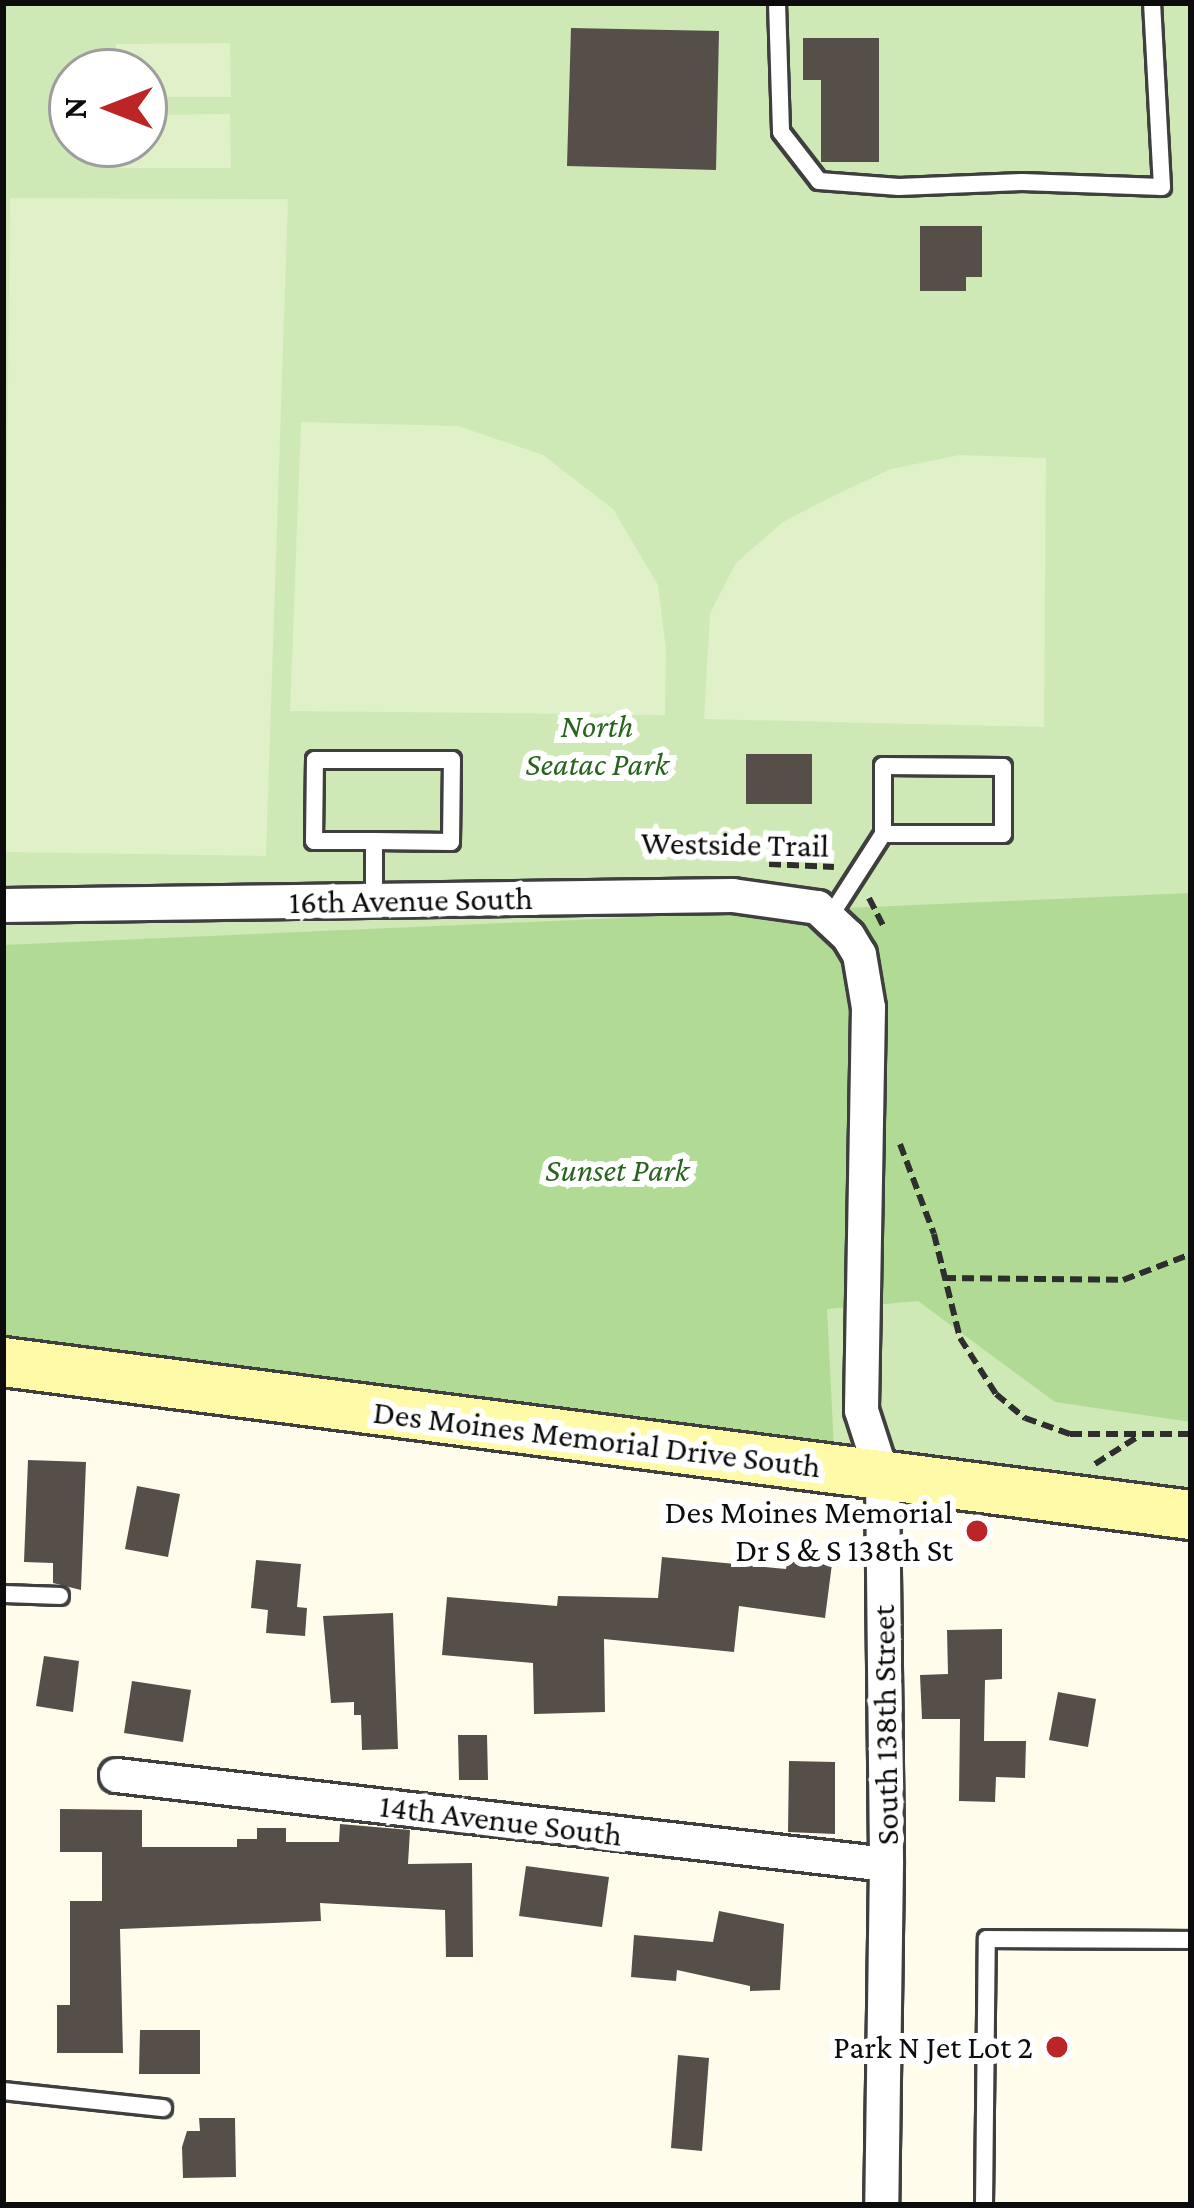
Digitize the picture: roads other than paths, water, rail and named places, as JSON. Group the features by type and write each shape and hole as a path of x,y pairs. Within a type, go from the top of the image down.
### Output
{"main road":[{"name":"Des Moines Memorial Drive South","path":"3,1362 1191,1515"}],"street":[{"name":"16th Avenue South","path":"3,905 732,895 824,911"},
{"name":"South 138th Street","path":"824,911 859,954 868,1007 861,1410 882,1475 886,1864 881,2205"},
{"name":"14th Avenue South","path":"116,1775 886,1864"}],"lane":[{"path":"777,3 781,132 819,181 899,187 1022,182 1162,187 1152,3"},
{"path":"315,760 452,760 451,842 374,842 314,842 315,760"},
{"path":"824,911 858,881 883,834 884,766 1003,767 1003,835 883,834"},
{"path":"374,842 374,900"},
{"path":"3,1594 60,1596"},
{"path":"985,2205 987,1939 1191,1940"},
{"path":"3,2091 163,2108"}],"place":[{"name":"Des Moines Memorial Dr S & S 138th St","path":"977,1531"},
{"name":"Park N Jet Lot 2","path":"1057,2047"}],"park label":[{"name":"North Seatac Park","path":"597,745"},
{"name":"Sunset Park","path":"617,1170"}]}
